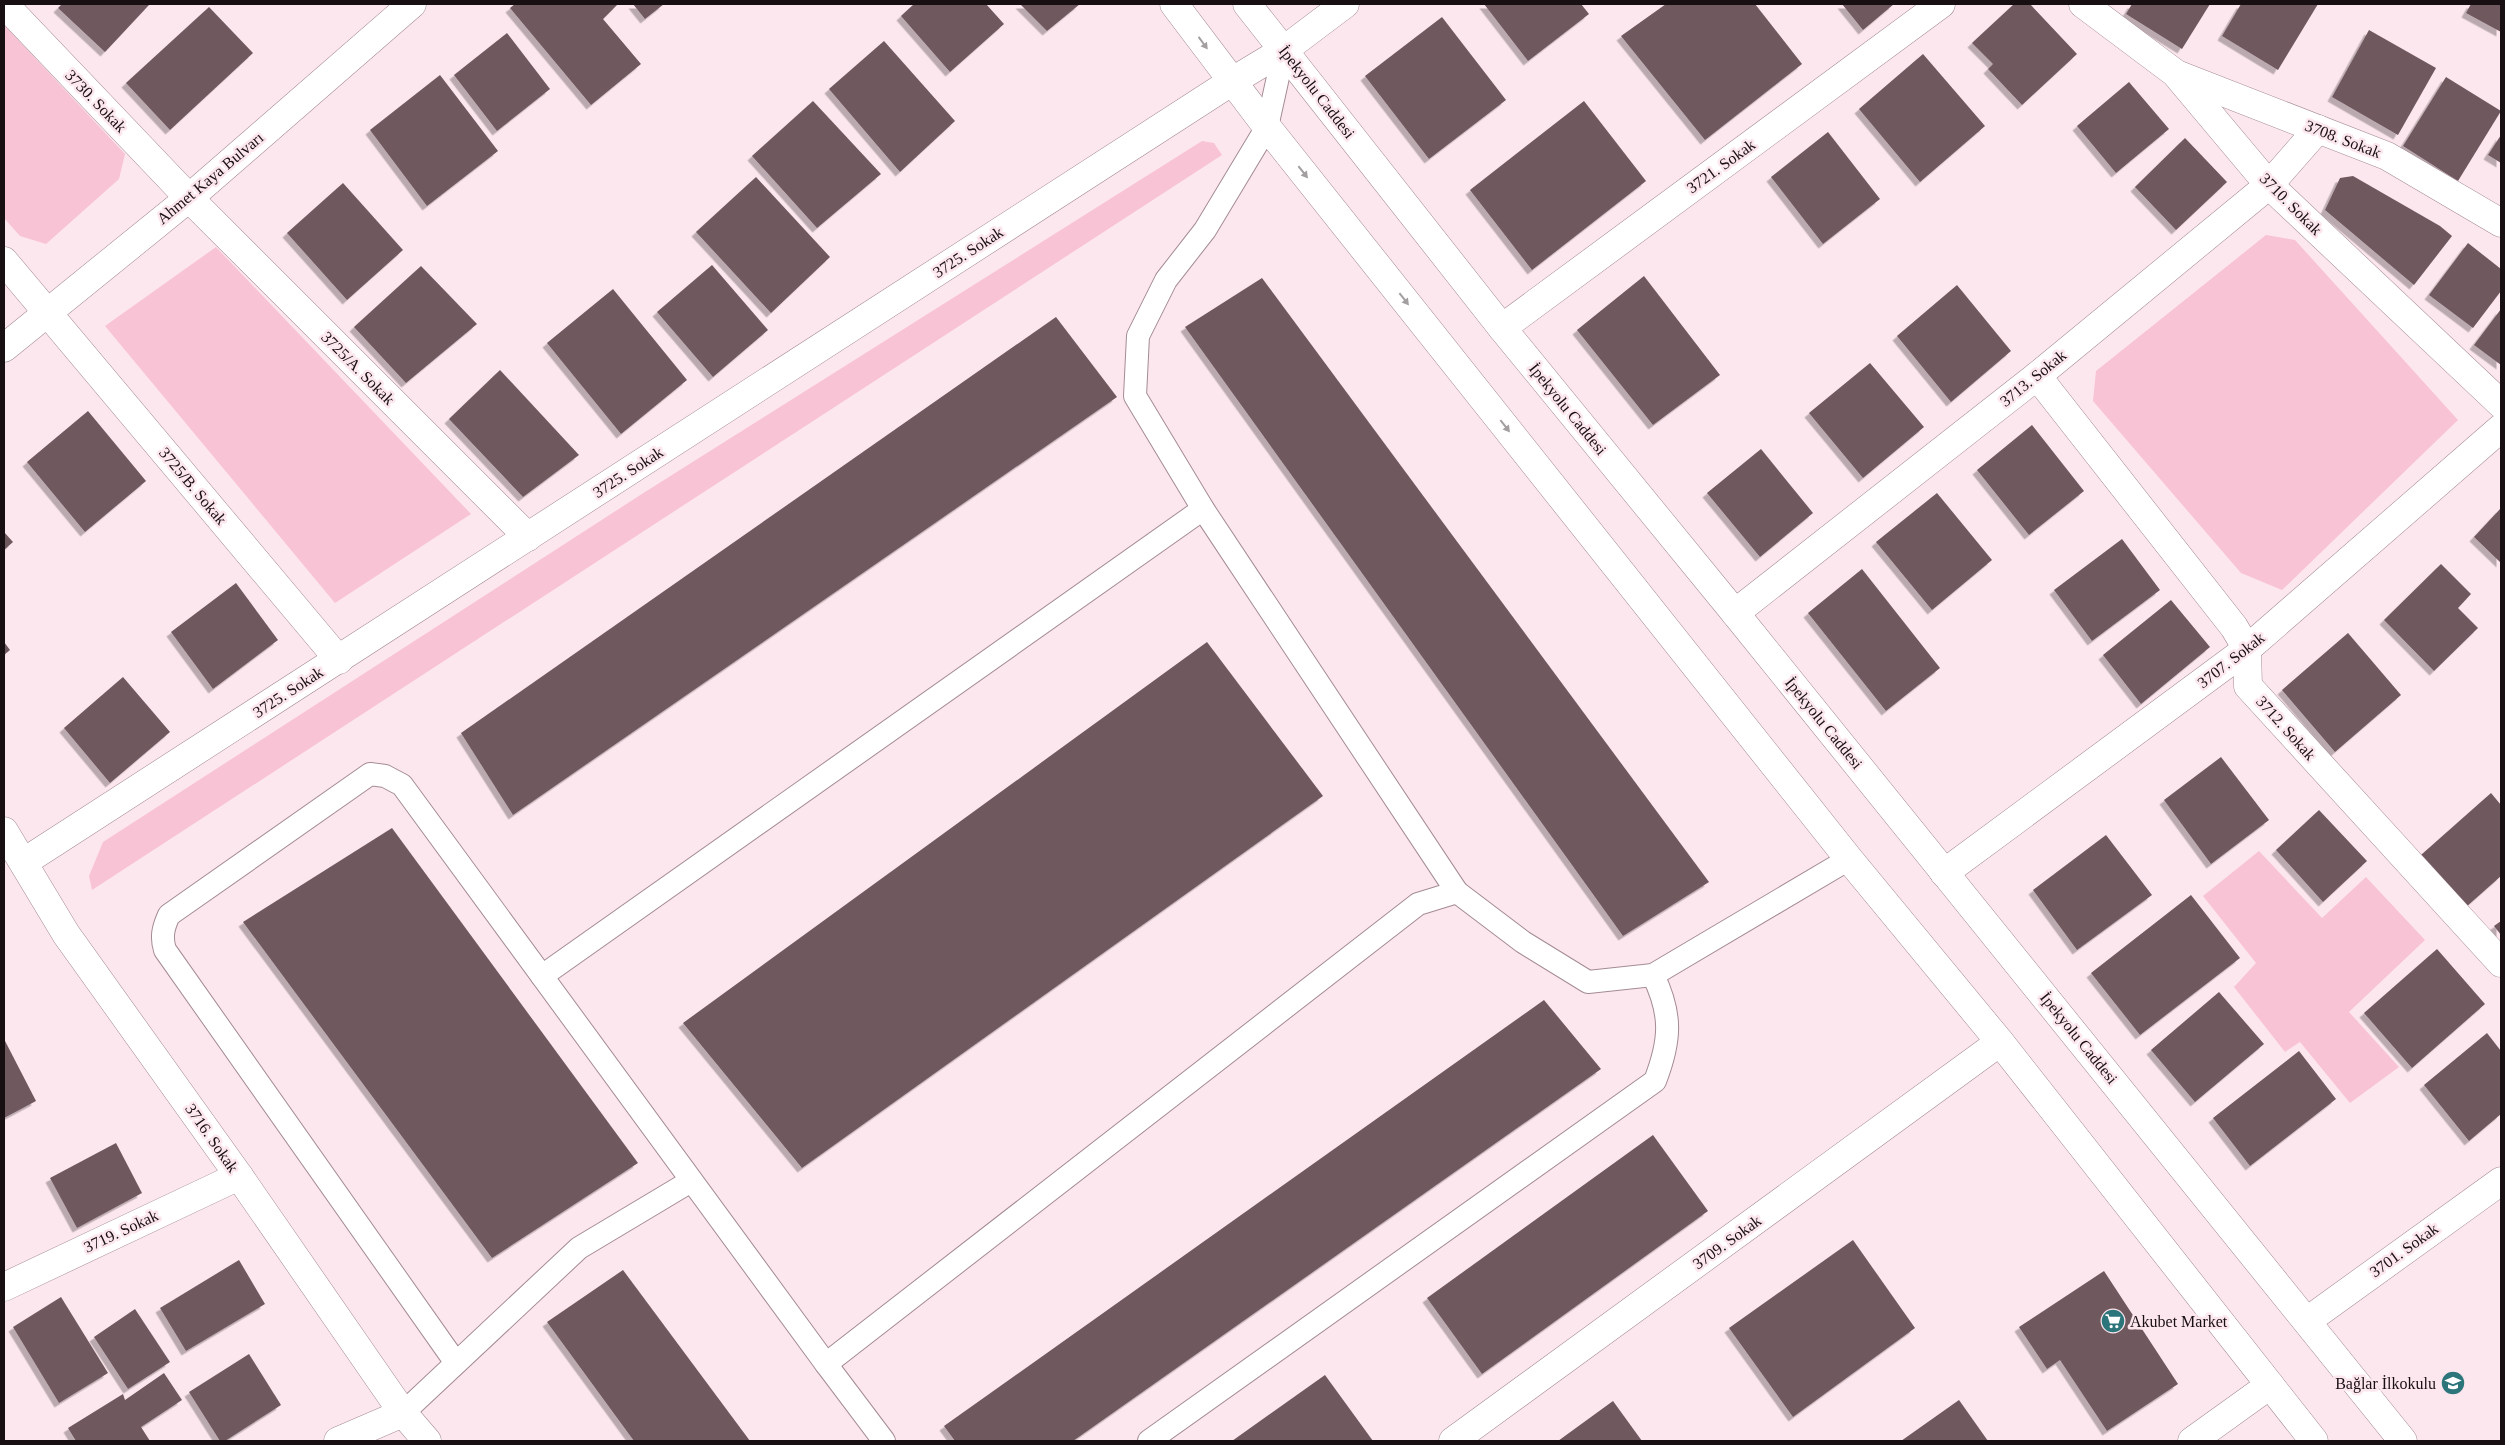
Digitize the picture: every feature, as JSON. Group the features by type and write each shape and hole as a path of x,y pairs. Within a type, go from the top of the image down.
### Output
{"street":[{"name":"3730. Sokak","path":"4,4 189,198"},
{"name":"Ahmet Kaya Bulvarı","path":"4,348 189,198 412,4"},
{"path":"1174,4 1231,82 1849,859 2000,1042 2314,1441"},
{"name":"İpekyolu Caddesi","path":"1247,4 1502,328 1735,613 2403,1441"},
{"name":"3725. Sokak","path":"24,862 1231,82 1284,50 1345,4"},
{"name":"3721. Sokak","path":"1502,328 1941,4"},
{"name":"3710. Sokak","path":"2083,4 2175,73 2270,185 2501,404"},
{"name":"3708. Sokak","path":"2175,73 2387,156 2501,223"},
{"name":"3713. Sokak","path":"1735,613 2037,376 2270,185 2318,129"},
{"name":"3725/A. Sokak","path":"189,198 528,537"},
{"name":"3725/B. Sokak","path":"4,261 339,660"},
{"name":"3712. Sokak","path":"2037,376 2234,627 2247,649 2248,686 2501,962"},
{"name":"3707. Sokak","path":"1944,873 2247,649 2501,428"},
{"name":"3716. Sokak","path":"4,831 66,934 239,1176 403,1413 428,1441"},
{"name":"3709. Sokak","path":"1453,1441 2000,1042"},
{"name":"3719. Sokak","path":"4,1287 239,1176"},
{"name":"3701. Sokak","path":"2307,1321 2501,1181"},
{"path":"2192,1441 2270,1385"},
{"path":"338,1441 403,1413"}],"lane":[{"path":"1284,50 1267,127 1205,230 1166,280 1138,336 1135,396 1202,509 1457,892 1523,942 1588,982 1653,975 1849,859"},
{"path":"542,976 1202,509"},
{"path":"456,1363 165,950 163,932 169,915 370,774 377,774 402,785 691,1181 884,1441"},
{"path":"826,1364 1418,904 1457,892"},
{"path":"1149,1441 1655,1081 1664,1058 1668,1035 1667,1014 1662,994 1653,975"},
{"path":"403,1413 579,1248 691,1181"}],"shaded area":[{"path":"4,25 125,154 119,179 46,244 20,236 4,218"},
{"path":"1202,141 1214,143 1222,155 92,890 89,876 103,842 645,492"},
{"path":"2266,235 2295,240 2458,420 2282,590 2241,573 2093,401 2096,371"},
{"path":"216,247 471,514 335,603 105,326"},
{"path":"2259,851 2322,918 2366,877 2425,940 2349,1012 2399,1067 2350,1103 2300,1042 2285,1052 2234,987 2256,963 2203,896"}],"building":[{"path":"62,4 149,5 105,52 58,8"},
{"path":"515,4 618,4 603,19 641,64 591,105 510,8"},
{"path":"633,4 664,4 645,19"},
{"path":"914,4 986,4 1004,24 950,72 901,16"},
{"path":"1020,4 1080,4 1047,31"},
{"path":"1484,4 1581,4 1589,14 1528,61"},
{"path":"1666,4 1755,4 1802,64 1705,140 1621,36"},
{"path":"1842,4 1894,4 1863,30"},
{"path":"2014,4 2030,4 2077,54 2022,105 1988,69 1993,64 1972,43"},
{"path":"2132,4 2210,4 2182,49 2126,14"},
{"path":"2241,4 2318,4 2278,70 2222,36"},
{"path":"2471,4 2501,4 2501,32 2466,13"},
{"path":"209,7 253,53 170,130 126,83"},
{"path":"1442,17 1506,100 1429,159 1365,76"},
{"path":"2369,30 2436,68 2398,135 2332,97"},
{"path":"507,33 550,89 497,131 454,75"},
{"path":"884,41 955,121 900,172 829,89"},
{"path":"1923,54 1985,126 1920,182 1859,109"},
{"path":"440,75 498,151 427,206 370,130"},
{"path":"2446,77 2501,111 2458,181 2403,146"},
{"path":"2129,82 2169,129 2116,173 2077,126"},
{"path":"813,101 881,174 817,228 752,156"},
{"path":"1584,101 1646,181 1532,270 1470,190"},
{"path":"1828,132 1880,199 1823,244 1771,177"},
{"path":"2501,135 2501,163 2488,155"},
{"path":"2185,138 2227,182 2176,230 2135,187"},
{"path":"2353,176 2440,226 2452,236 2414,285 2325,210 2340,178"},
{"path":"756,177 830,257 771,313 696,232"},
{"path":"343,183 403,250 347,300 287,233"},
{"path":"2468,243 2501,269 2501,291 2473,328 2429,295"},
{"path":"712,265 768,330 713,377 657,312"},
{"path":"421,266 477,324 406,383 354,327"},
{"path":"1644,276 1720,375 1653,425 1577,330"},
{"path":"1262,278 1709,882 1623,936 1185,327"},
{"path":"1957,285 2011,351 1951,402 1897,336"},
{"path":"613,289 687,380 621,434 547,343"},
{"path":"2501,309 2501,365 2474,345"},
{"path":"1056,317 1117,397 513,815 461,733"},
{"path":"1870,363 1924,427 1863,478 1809,413"},
{"path":"500,370 579,455 523,497 449,419"},
{"path":"88,411 146,481 85,532 27,462"},
{"path":"2032,425 2084,491 2029,535 1977,470"},
{"path":"1761,449 1813,513 1760,557 1707,493"},
{"path":"1937,493 1992,560 1932,610 1876,542"},
{"path":"2501,508 2501,563 2474,537"},
{"path":"4,532 13,542 4,550"},
{"path":"2122,539 2160,590 2092,641 2054,590"},
{"path":"2441,564 2471,594 2458,608 2478,628 2434,671 2384,620"},
{"path":"1862,569 1940,668 1886,711 1808,613"},
{"path":"236,583 278,640 213,689 171,632"},
{"path":"2171,600 2210,647 2141,704 2103,655"},
{"path":"2348,633 2401,695 2335,752 2282,690"},
{"path":"4,642 10,650 4,655"},
{"path":"1207,642 1323,796 802,1168 683,1023"},
{"path":"123,677 170,732 110,783 64,728"},
{"path":"2221,757 2269,820 2211,864 2164,800"},
{"path":"2491,793 2501,805 2501,876 2466,907 2421,855"},
{"path":"2319,810 2367,861 2323,902 2276,850"},
{"path":"392,828 638,1163 492,1258 243,922"},
{"path":"2106,835 2152,895 2077,950 2033,890"},
{"path":"2191,895 2240,958 2140,1035 2091,973"},
{"path":"2501,921 2501,935 2494,926"},
{"path":"2437,949 2485,1004 2412,1068 2364,1013"},
{"path":"2219,992 2264,1044 2195,1102 2151,1050"},
{"path":"1544,1000 1601,1069 1073,1441 955,1441 944,1426"},
{"path":"2487,1033 2501,1051 2501,1114 2469,1141 2424,1085"},
{"path":"4,1039 36,1101 4,1118"},
{"path":"2299,1051 2336,1099 2250,1166 2213,1118"},
{"path":"1653,1135 1708,1211 1482,1374 1427,1298"},
{"path":"116,1143 142,1193 77,1228 50,1178"},
{"path":"1853,1240 1915,1328 1793,1417 1729,1328"},
{"path":"239,1260 265,1304 186,1351 160,1308"},
{"path":"623,1270 750,1441 634,1441 547,1322"},
{"path":"2104,1271 2178,1384 2107,1431 2060,1360 2047,1369 2019,1327"},
{"path":"61,1297 108,1373 59,1403 13,1327"},
{"path":"135,1309 170,1362 128,1389 94,1337"},
{"path":"249,1354 281,1405 225,1441 220,1441 189,1392"},
{"path":"164,1373 182,1400 141,1427 150,1441 76,1441 68,1428 123,1394 125,1400"},
{"path":"1325,1375 1373,1441 1232,1441"},
{"path":"1959,1400 1988,1441 1901,1441"},
{"path":"1613,1401 1642,1441 1558,1441"}],"place":[{"name":"Akubet Market","path":"2113,1321"},
{"name":"Bağlar İlkokulu","path":"2453,1383"}]}
